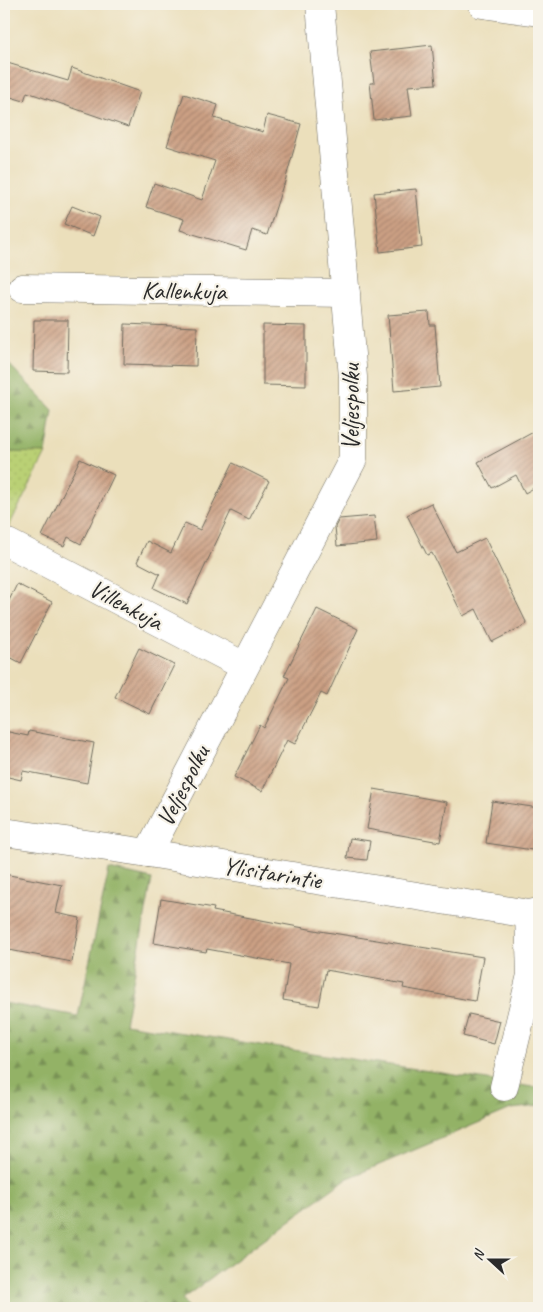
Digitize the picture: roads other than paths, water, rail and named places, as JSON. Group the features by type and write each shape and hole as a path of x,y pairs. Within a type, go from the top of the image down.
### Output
{"street":[{"name":"Veljespolku","path":"148,853 353,459 353,377 320,4"},
{"path":"482,4 539,12"},
{"name":"Kallenkuja","path":"22,288 346,293"},
{"name":"Villenkuja","path":"8,543 244,666"},
{"name":"Ylisitarintie","path":"4,832 534,913"},
{"path":"504,1087 531,975 534,913"}]}
